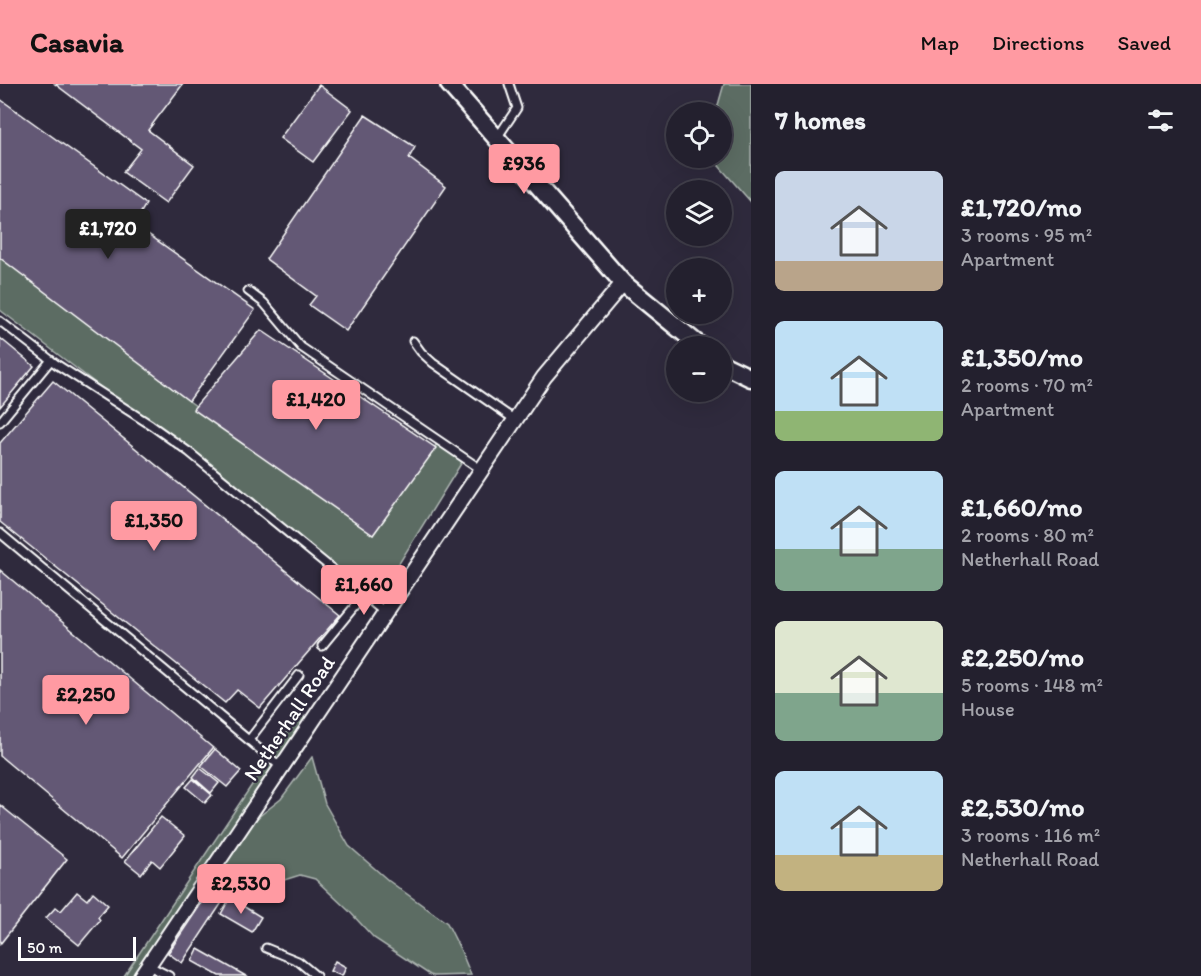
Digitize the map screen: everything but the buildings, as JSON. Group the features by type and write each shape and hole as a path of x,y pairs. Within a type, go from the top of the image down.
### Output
{"street":[{"path":"449,84 624,283 688,336"},
{"name":"Netherhall Road","path":"145,971 544,377 624,283"},
{"path":"732,369 751,378"}],"lane":[{"path":"497,138 517,108 509,84"},
{"path":"248,291 264,303 301,347 482,470"},
{"path":"0,321 51,360 189,452 385,612"},
{"path":"413,341 433,363 515,420"},
{"path":"0,422 51,360"},
{"path":"0,533 281,767"},
{"path":"322,646 364,595"},
{"path":"249,740 299,675"},
{"path":"266,948 298,962 316,976"},
{"path":"145,971 169,976"}],"green space":[{"path":"724,84 751,84 751,202 721,168 732,168 732,102 719,102"},
{"path":"0,258 189,401 373,535 441,438 462,462 377,599 0,310"},
{"path":"300,713 317,729 257,818 281,799 312,757 325,804 349,846 389,881 447,923 471,975 430,975 374,938 315,879 300,875 232,894 217,880 217,877 149,976 124,976"}]}
